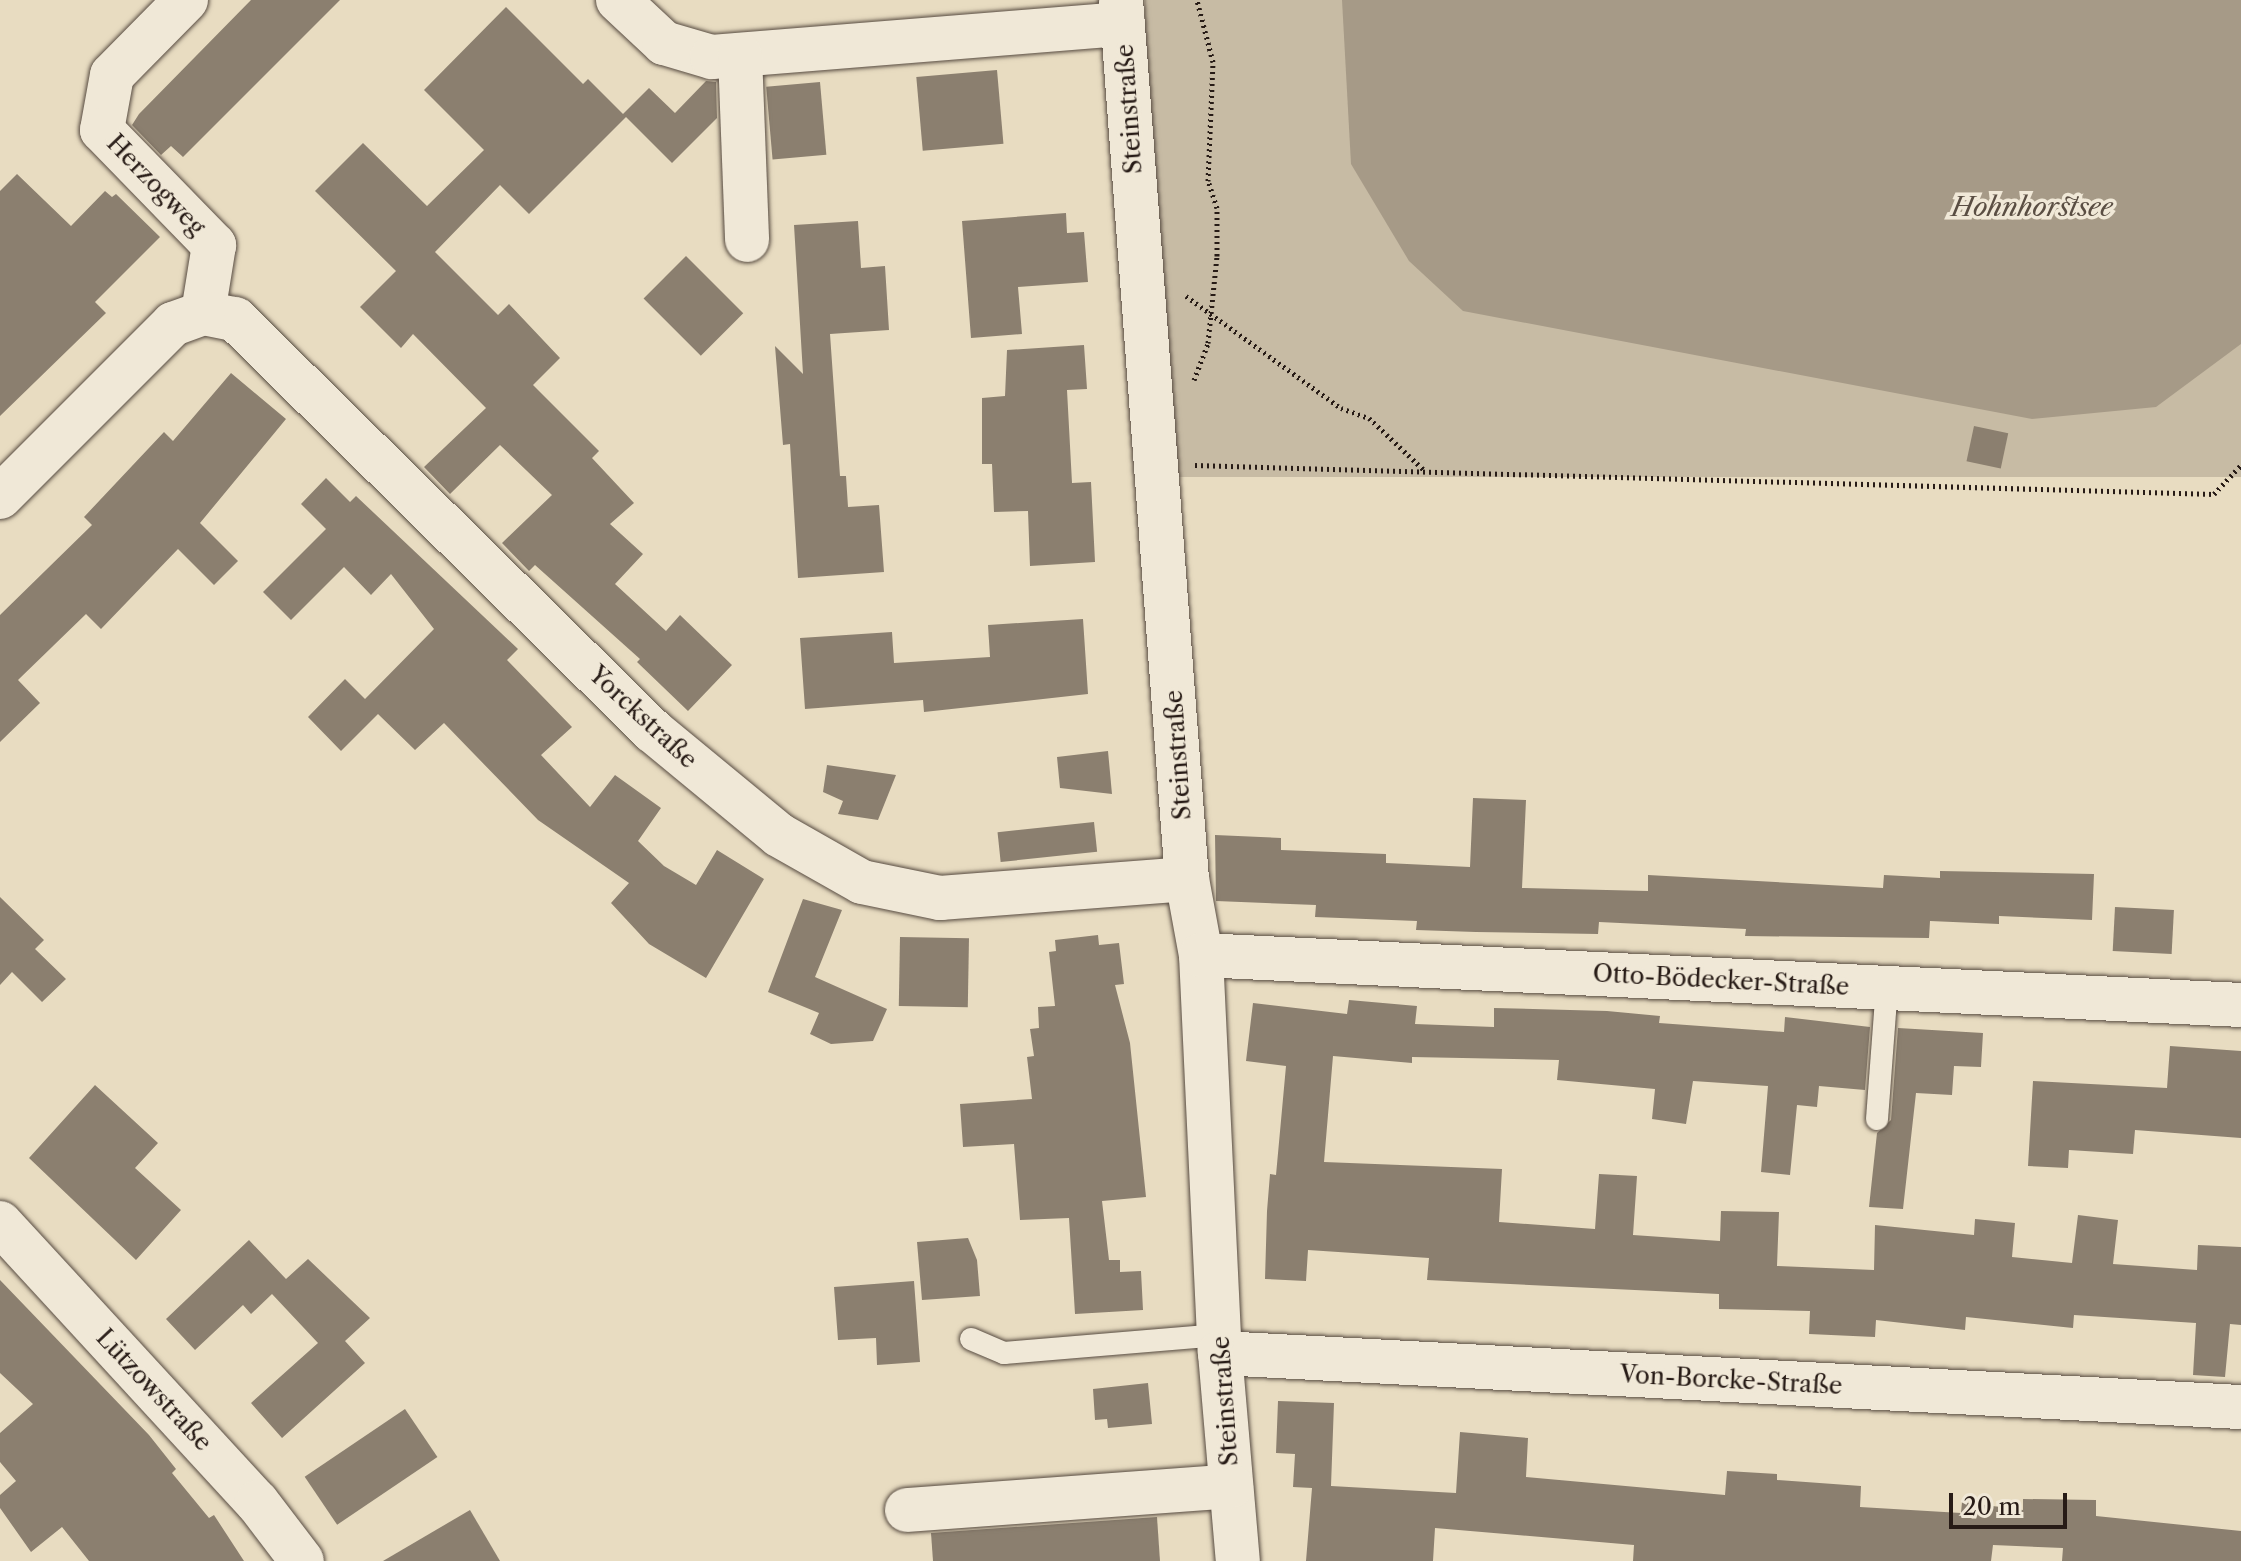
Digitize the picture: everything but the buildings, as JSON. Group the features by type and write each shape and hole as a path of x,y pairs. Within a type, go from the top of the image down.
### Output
{"street":[{"name":"Herzogweg","path":"186,0 112,75 102,130 214,245 203,313"},
{"name":"Steinstraße","path":"618,0 664,43 712,57 1122,12 1187,879 1201,955 1220,1344 1238,1561"},
{"path":"740,55 747,240"},
{"path":"0,497 173,324 203,313"},
{"name":"Yorckstraße","path":"203,313 235,319 653,731 779,835 862,882 940,898 1187,879"},
{"name":"Otto-Bödecker-Straße","path":"1201,955 2241,1005"},
{"name":"Lützowstraße","path":"0,1223 257,1502 302,1561"},
{"name":"Von-Borcke-Straße","path":"1220,1344 2241,1407"},
{"name":"Steinstraße","path":"907,1510 1231,1486"}],"lane":[{"path":"1877,1119 1887,987"},
{"path":"971,1339 1004,1353 1220,1344"}],"path":[{"path":"1152,406 1192,383 1208,343 1217,240 1217,208 1208,181 1213,62 1197,0"},
{"path":"1143,284 1190,297 1341,408 1369,418 1425,471"},
{"path":"1157,464 2214,494 2241,465"}],"shaded area":[{"name":"Hohnhorstsee","path":"1145,0 2241,0 2241,477 1145,477"}],"water":[{"name":"Hohnhorstsee","path":"1342,0 2241,0 2241,344 2156,407 2032,419 1463,311 1409,261 1351,164"}]}
